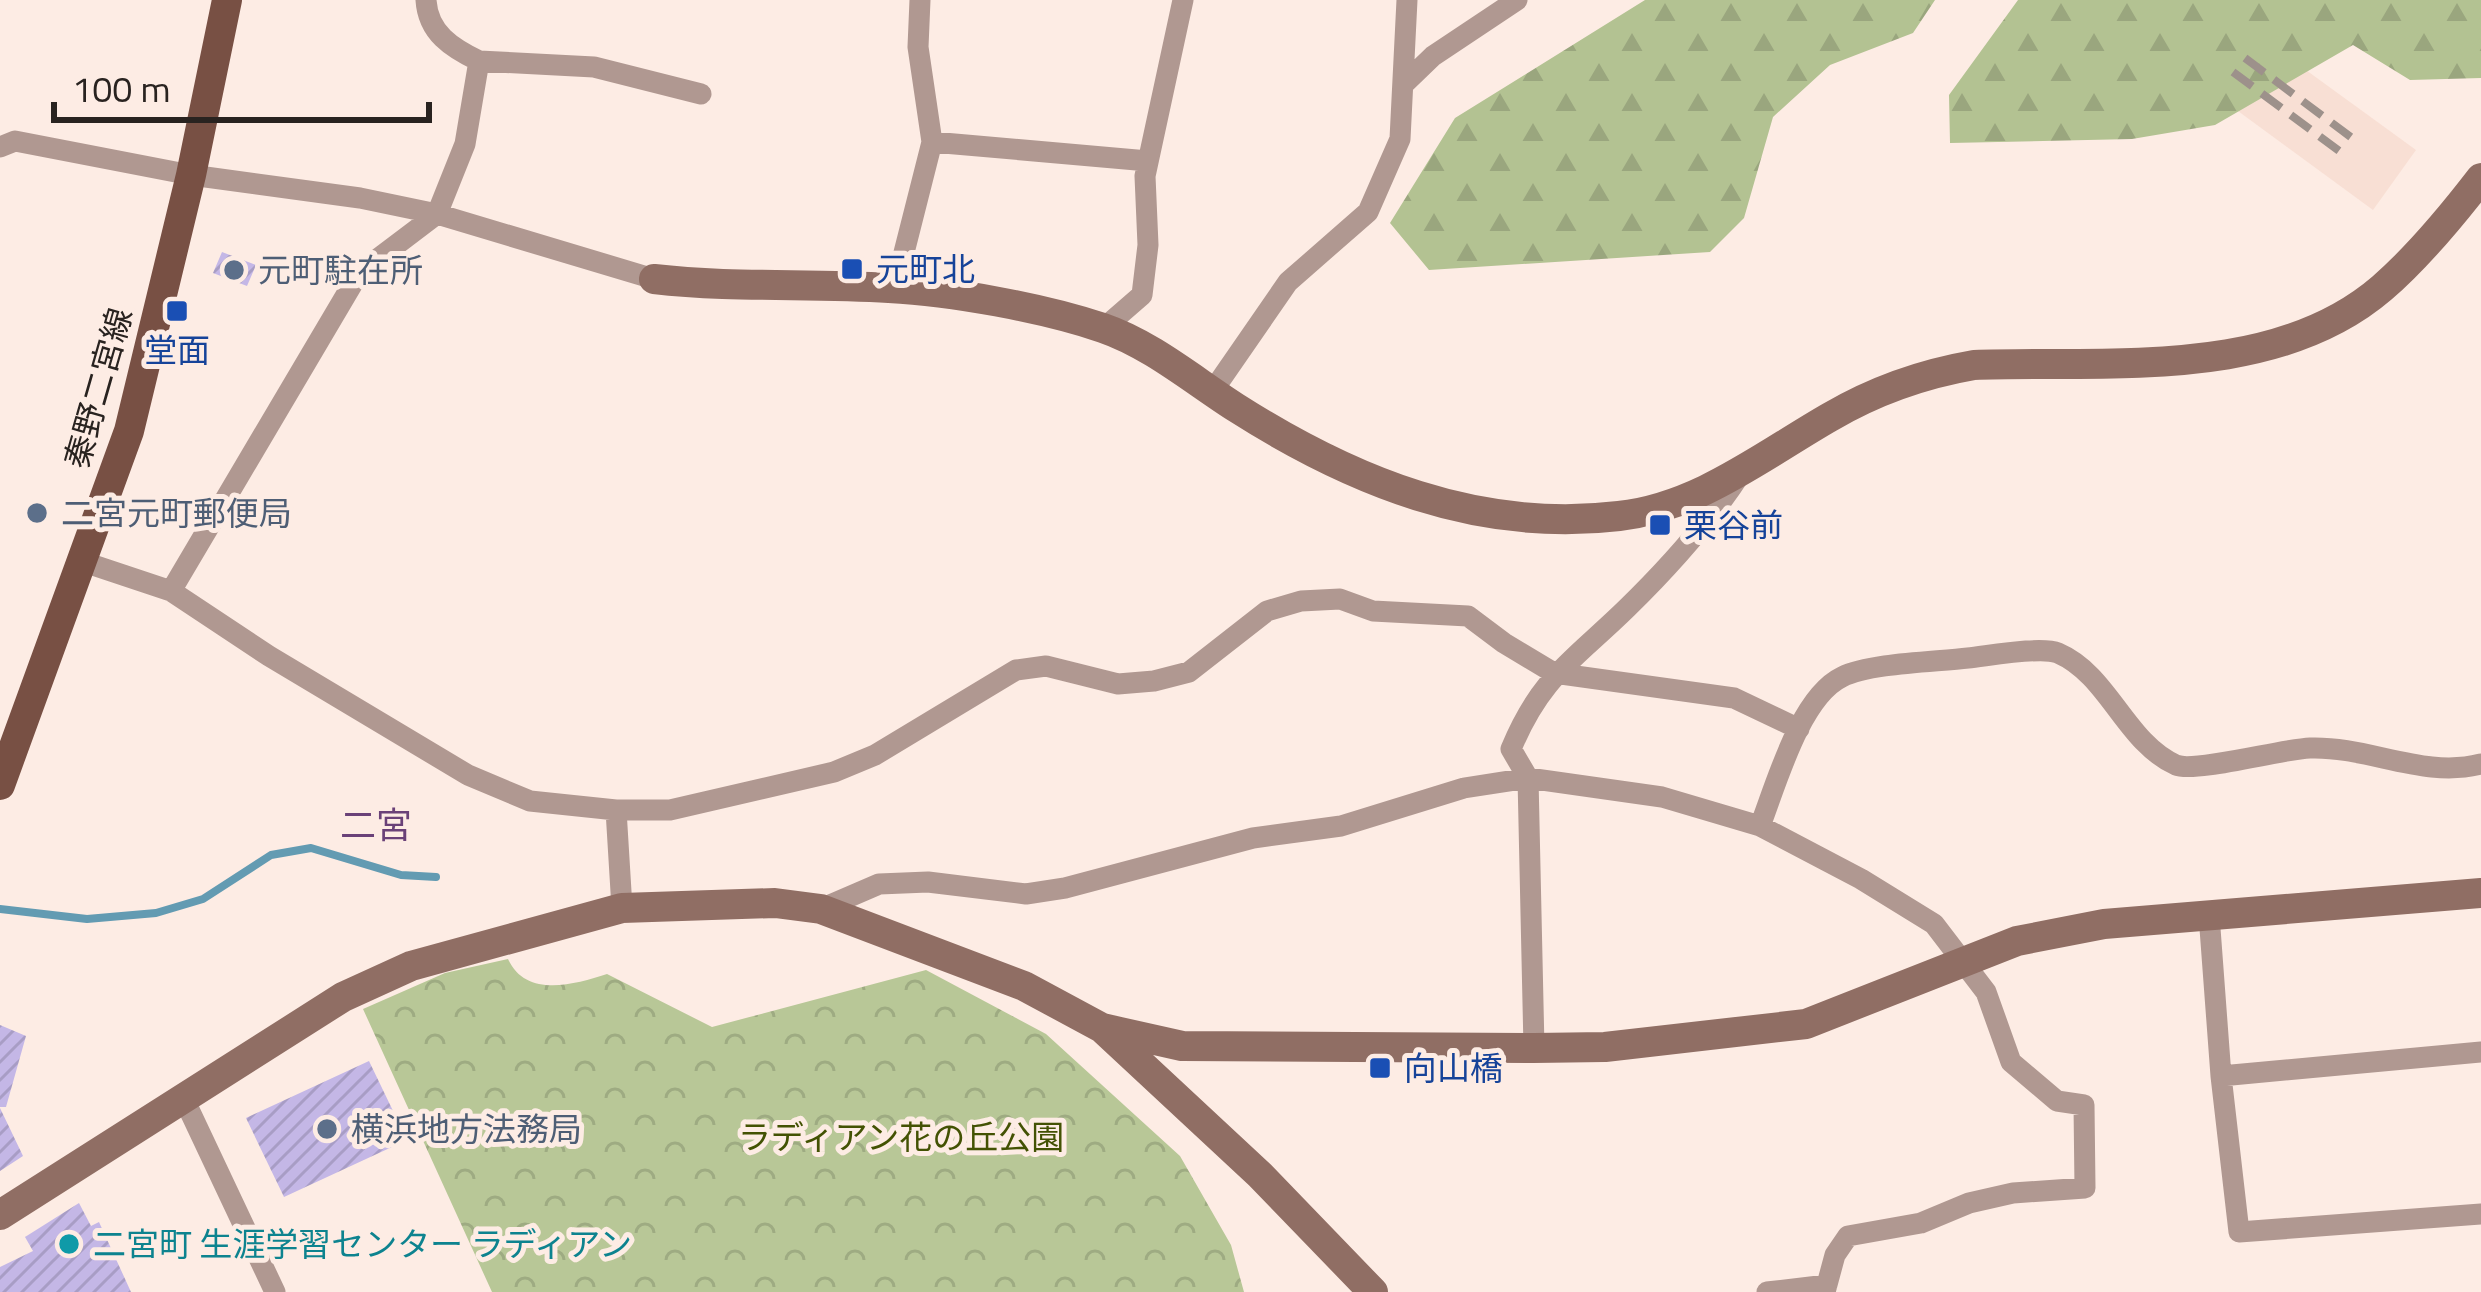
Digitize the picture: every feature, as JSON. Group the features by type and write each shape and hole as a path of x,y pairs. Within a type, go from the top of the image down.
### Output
{"main road":[{"name":"秦野二宮線","path":"0,785 129,430 191,175 227,0"}],"street":[{"path":"426,0 427,15 449,47 479,61 594,68 701,94"},
{"path":"896,288 932,142 918,47 920,0"},
{"path":"1104,328 1142,295 1148,245 1145,176 1183,0"},
{"path":"1212,392 1288,282 1368,212 1400,139 1407,0"},
{"path":"1406,83 1433,56 1517,0"},
{"path":"171,591 359,273 436,214 465,144 479,61"},
{"path":"0,147 15,141 191,175 361,198 436,214 654,279 745,287 896,288 1104,328 1142,346 1295,445 1351,472 1429,501 1493,515 1618,516 1662,508 1742,472 1834,414 1936,371 1974,365 2247,353 2316,329 2380,289 2429,241 2481,178"},
{"path":"932,142 1148,161"},
{"path":"1534,1048 1528,778 1511,748 1525,716 1554,673 1628,607 1742,472"},
{"path":"81,561 171,591 269,656 469,775 530,801 616,810 670,810 834,772 875,755 1016,670 1046,666 1118,684 1189,672 1267,611 1301,601 1340,599 1373,611 1468,616 1554,673 1734,698 1798,729"},
{"path":"1760,826 1798,729 1814,703 1840,677 1888,667 2055,651 2089,675 2155,754 2182,768 2313,748 2456,770 2481,764"},
{"path":"821,909 879,884 928,882 1026,894 1065,888 1253,838 1341,826 1464,788 1528,778 1662,797 1760,826 1934,924 1986,992 2011,1062 2056,1101 2084,1106 2085,1188 2013,1192 1969,1203 1921,1223 1848,1236 1835,1255 1826,1289 1767,1292"},
{"path":"616,810 622,908"},
{"path":"1102,1028 1182,1046 1605,1047 1806,1024 2017,941 2082,928 2481,893"},
{"path":"0,1215 343,997 411,966 622,908 775,903 821,909 1024,986 1102,1028 1260,1175 1373,1292"},
{"path":"2209,915 2239,1232 2481,1214"},
{"path":"2222,1076 2481,1052"},
{"path":"184,1099 275,1292"}],"shaded area":[{"path":"2236,19 2416,150 2373,210 2193,78"}],"green space":[{"path":"1645,0 1935,0 1913,33 1830,65 1773,117 1744,218 1710,252 1429,270 1390,223 1455,118"},
{"path":"2018,0 2481,0 2481,78 2410,80 2353,45 2215,125 2132,139 1950,143 1949,95"},
{"name":"ラディアン花の丘公園","path":"508,959 516,971 538,984 580,982 607,974 712,1027 926,970 1046,1034 1180,1156 1231,1245 1244,1292 492,1292 363,1009 445,973"}],"building":[{"name":"元町駐在所","path":"222,252 256,265 247,286 213,273"},
{"path":"0,1025 26,1036 6,1107 0,1107"},
{"name":"横浜地方法務局","path":"369,1061 407,1140 284,1197 246,1118"},
{"path":"0,1108 23,1156 0,1171"},
{"name":"二宮町 生涯学習センター ラディアン","path":"79,1203 91,1226 99,1222 131,1292 0,1292 0,1267 33,1251 25,1237"}],"waterway":[{"path":"0,909 87,919 156,913 203,899 271,855 311,848 401,875 436,877"}],"railway":[{"path":"2245,58 2352,138"},
{"path":"2233,72 2342,153"}],"place":[{"name":"元町北","path":"852,269"},
{"name":"元町駐在所","path":"234,270"},
{"name":"堂面","path":"177,311"},
{"name":"二宮元町郵便局","path":"37,513"},
{"name":"栗谷前","path":"1660,525"},
{"name":"向山橋","path":"1380,1068"},
{"name":"横浜地方法務局","path":"327,1129"},
{"name":"二宮町 生涯学習センター ラディアン","path":"69,1244"}],"district":[{"name":"二宮","path":"376,824"}]}
